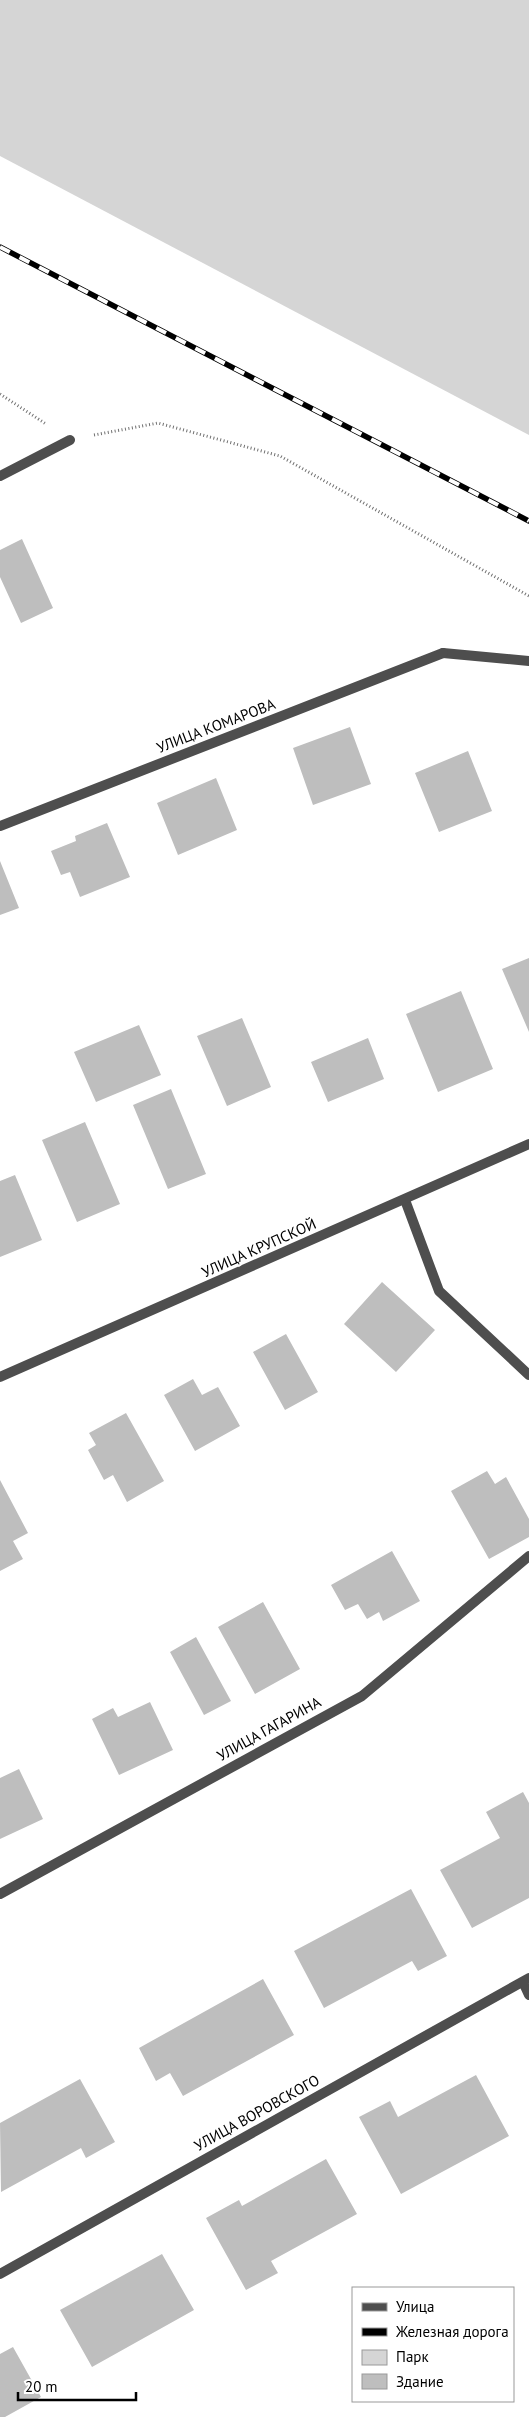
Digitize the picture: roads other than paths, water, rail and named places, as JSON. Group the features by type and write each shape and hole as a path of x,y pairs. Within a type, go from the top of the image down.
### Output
{"street":[{"path":"0,476 70,440"},
{"name":"УЛИЦА КОМАРОВА","path":"0,826 443,653 529,661"},
{"name":"УЛИЦА КРУПСКОЙ","path":"0,1377 529,1144"},
{"path":"405,1200 439,1291 529,1375"},
{"name":"УЛИЦА ГАГАРИНА","path":"0,1894 362,1696 529,1556"},
{"path":"526,1980 529,1995"},
{"name":"УЛИЦА ВОРОВСКОГО","path":"0,2274 526,1980"}],"railway":[{"path":"0,247 529,521"}]}
